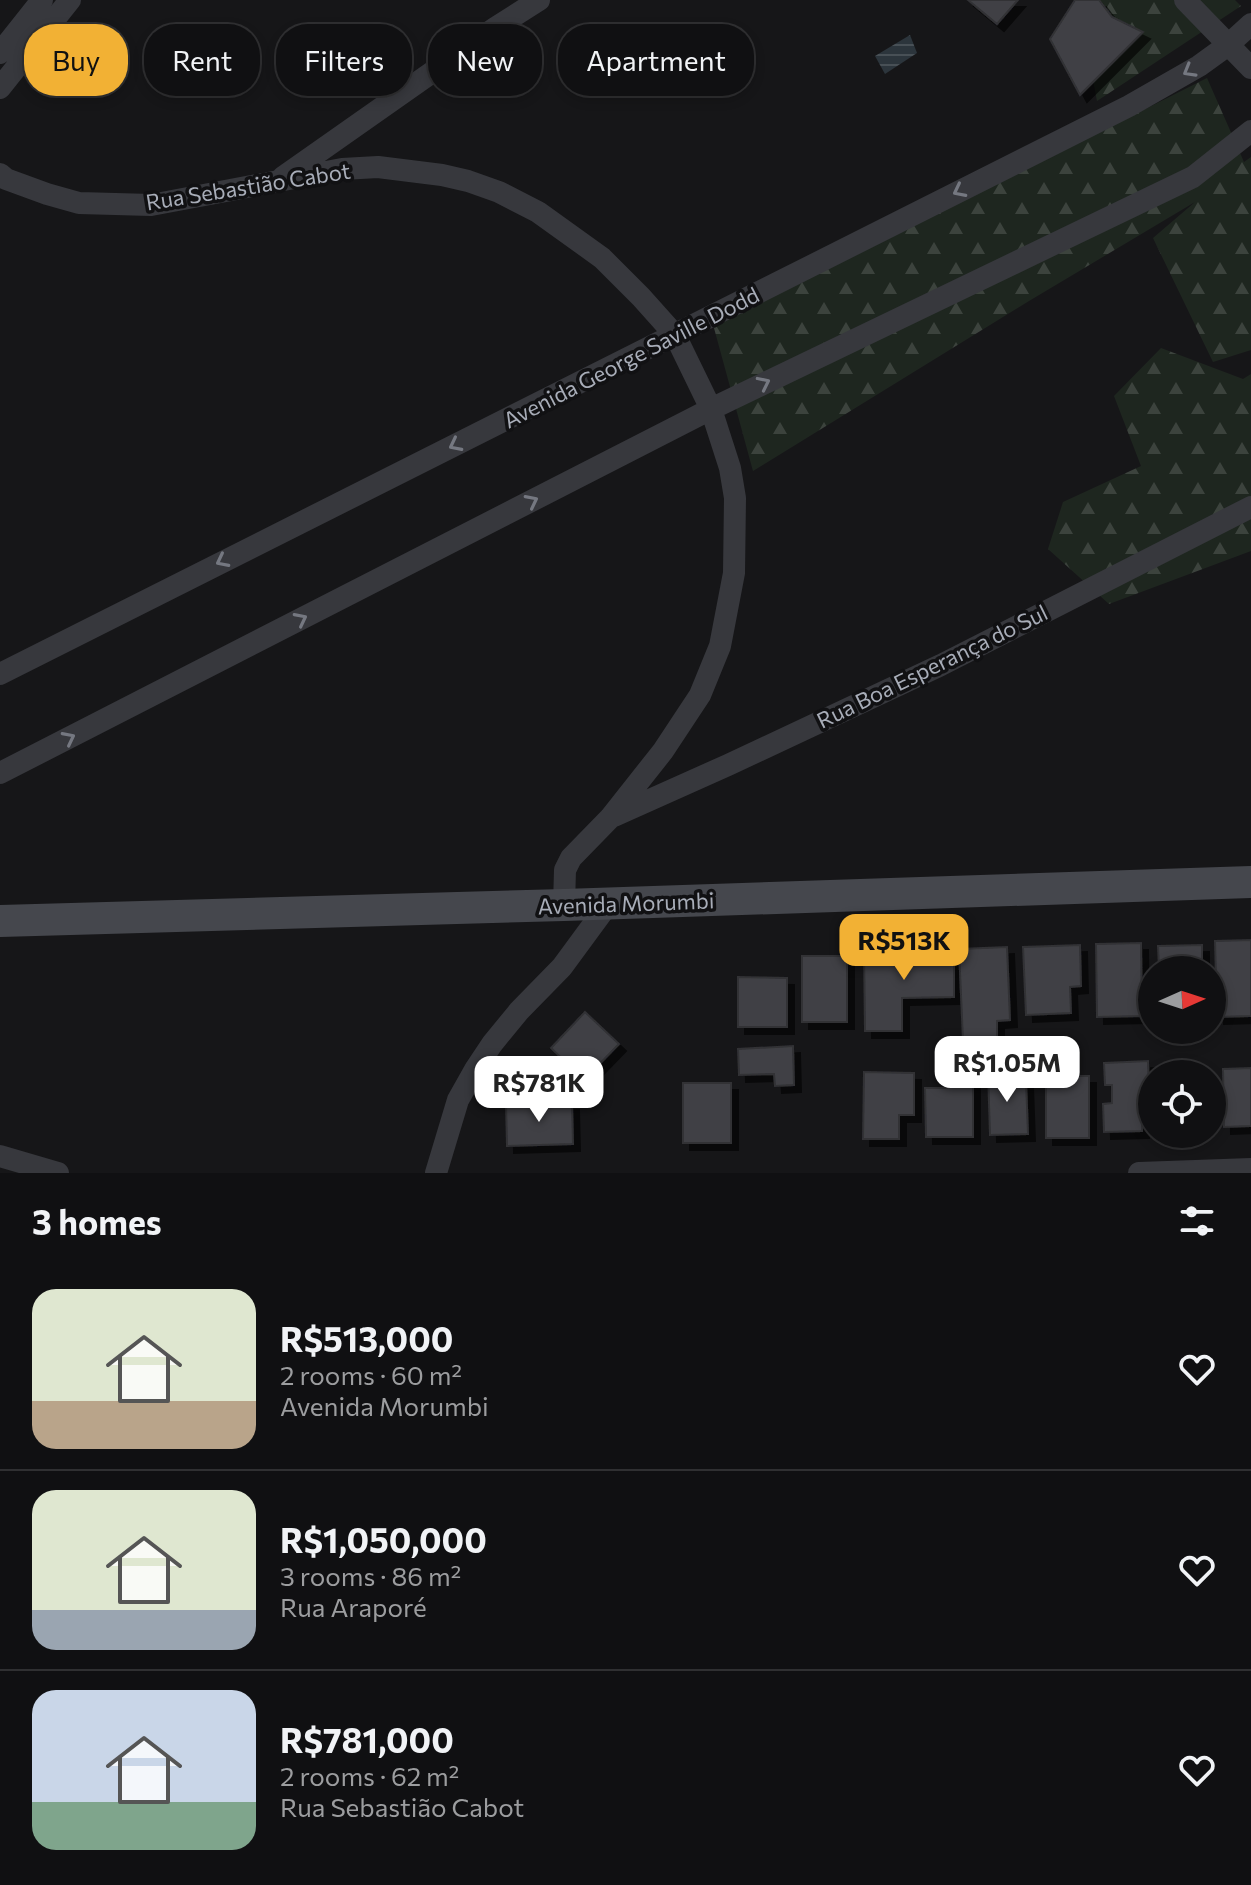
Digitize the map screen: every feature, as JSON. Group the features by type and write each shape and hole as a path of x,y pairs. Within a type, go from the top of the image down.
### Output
{"main road":[{"name":"Avenida Morumbi","path":"0,921 1251,882"}],"street":[{"path":"0,53 42,0"},
{"path":"0,88 70,0"},
{"path":"279,181 539,0"},
{"path":"1185,0 1251,68"},
{"name":"Avenida George Saville Dodd","path":"0,674 1129,106 1199,66 1251,24"},
{"path":"0,773 711,409 1193,177 1251,131"},
{"name":"Rua Sebastião Cabot","path":"0,174 6,179 79,203 151,205 342,169 378,167 468,181 499,192 538,212 602,258 675,335 711,409 730,468 735,498 734,573 720,646 700,695 663,751 610,818 571,858 565,870 564,905"},
{"name":"Rua Boa Esperança do Sul","path":"610,818 941,665 1251,507"},
{"path":"436,1173 458,1100 476,1068 510,1022 568,960 609,903"},
{"path":"0,1156 58,1173"},
{"path":"1139,1173 1251,1169"}],"green space":[{"path":"1078,0 1235,0 1241,6 1097,101"},
{"path":"1207,78 1244,162 1251,157 1251,350 1213,362 1153,238 1195,202 753,471 711,317 765,300"},
{"path":"1161,348 1243,379 1251,374 1251,551 1109,604 1048,549 1063,502 1141,466 1114,396"}],"shaded area":[{"path":"910,35 917,53 885,74 875,56"}],"building":[{"path":"968,0 1018,0 997,24"},
{"path":"1075,0 1099,0 1112,17 1143,32 1080,95 1050,39"},
{"path":"1251,940 1251,1016 1226,1017 1226,956 1215,956 1215,941"},
{"path":"1141,943 1141,956 1138,956 1138,1016 1097,1017 1096,944"},
{"path":"1080,945 1081,986 1070,987 1071,1013 1026,1015 1023,947"},
{"path":"1202,945 1202,956 1158,956 1158,946"},
{"path":"1007,947 1010,1020 997,1021 997,1040 963,1041 959,949"},
{"path":"954,948 954,997 902,998 902,1031 865,1031 864,949"},
{"path":"802,956 847,956 847,1022 802,1022"},
{"path":"738,977 787,978 787,1027 738,1027"},
{"path":"585,1012 619,1044 584,1080 551,1048"},
{"path":"793,1046 794,1085 775,1086 774,1074 739,1075 738,1049"},
{"path":"1138,1061 1138,1131 1104,1132 1103,1104 1112,1103 1112,1085 1105,1085 1104,1063"},
{"path":"1251,1068 1251,1126 1226,1127 1226,1069"},
{"path":"1015,1071 1015,1080 1026,1080 1028,1134 990,1135 988,1072"},
{"path":"864,1072 914,1073 914,1115 899,1115 899,1139 863,1139"},
{"path":"947,1075 973,1075 973,1137 926,1137 925,1088 947,1088"},
{"path":"1046,1076 1089,1076 1089,1138 1046,1138"},
{"path":"683,1083 731,1083 731,1143 683,1143"},
{"path":"572,1103 573,1144 507,1146 506,1104"}]}
